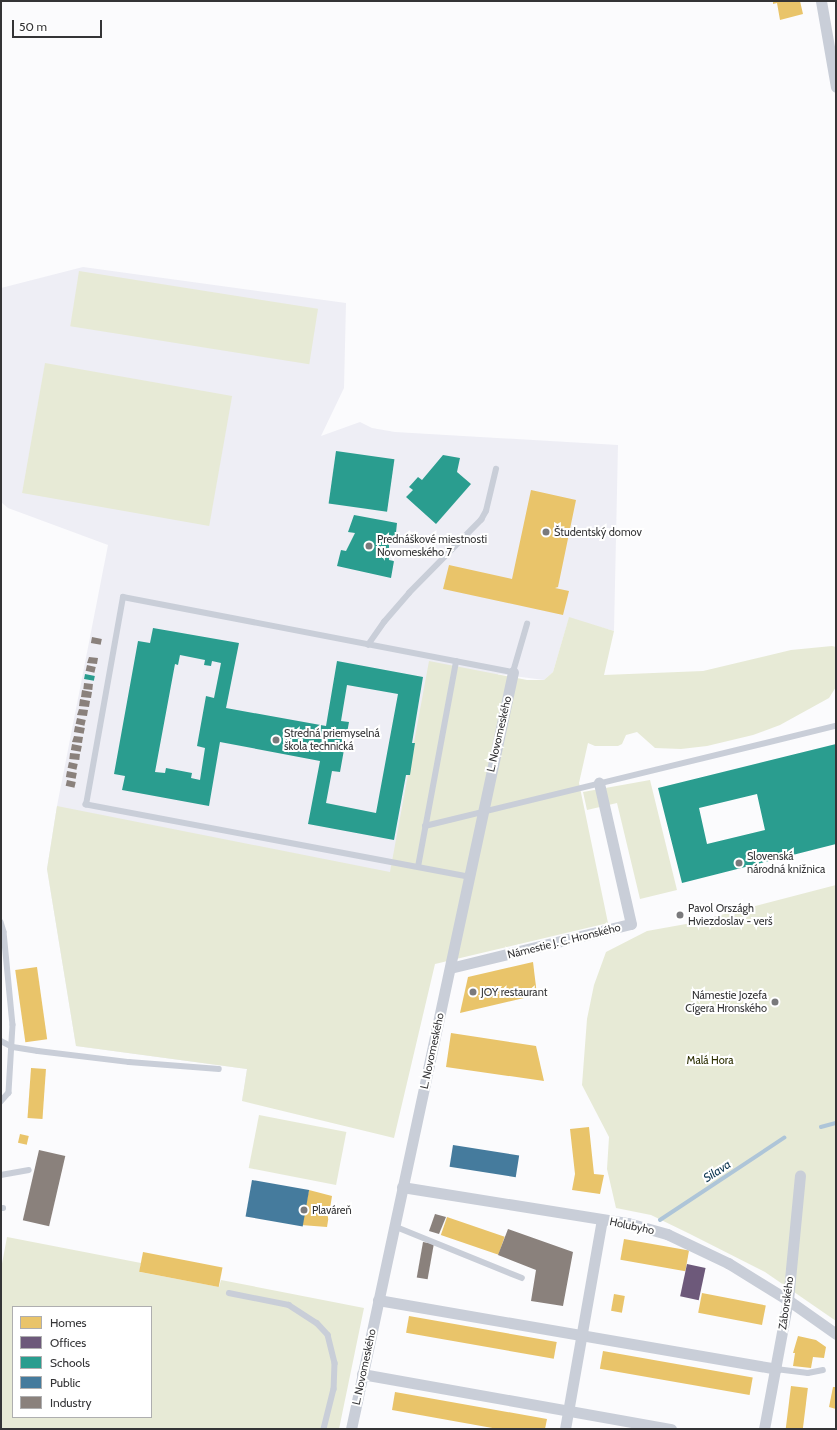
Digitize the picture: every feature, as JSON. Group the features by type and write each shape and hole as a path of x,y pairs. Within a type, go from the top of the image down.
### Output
{"street":[{"path":"821,1 836,87"},
{"name":"L. Novomeského","path":"351,1429 513,672"},
{"name":"Námestie J. C. Hronského","path":"450,968 631,924 598,784"},
{"name":"Záborského","path":"764,1429 788,1300 800,1176"},
{"name":"Holubyho","path":"402,1187 645,1227 667,1234 728,1263 788,1300 836,1334"},
{"path":"565,1429 602,1220"},
{"path":"378,1300 776,1369"},
{"path":"362,1374 671,1429"}],"lane":[{"path":"368,645 384,622 409,593 481,520 486,511 496,469"},
{"path":"468,877 86,805 123,597 513,672 526,624"},
{"path":"418,867 456,661"},
{"path":"425,826 482,814 836,726"},
{"path":"1,922 4,932 13,1047 9,1093 1,1102"},
{"path":"1,1041 13,1047 129,1062 219,1068"},
{"path":"1,1175 29,1170"},
{"path":"394,1226 522,1278"},
{"path":"229,1293 289,1305 316,1322 328,1335 335,1363 331,1407 324,1429"},
{"path":"776,1369 808,1373 823,1370"}],"shaded area":[{"name":"Stredná priemyselná škola technická","path":"83,267 346,303 344,388 321,436 360,422 372,428 395,432 618,445 614,631 569,618 553,672 544,680 498,674 432,954 242,1101 247,1069 76,1046 47,869 57,806 108,545 8,508 1,502 1,288"}],"green space":[{"path":"79,271 318,309 309,364 70,326"},
{"path":"45,363 232,396 209,526 22,493"},
{"path":"569,617 614,631 604,675 703,671 791,650 832,646 836,647 836,687 829,698 780,725 753,735 707,746 681,749 655,748 637,732 626,735 622,744 618,746 595,746 588,743 579,783 608,923 435,964 394,1138 242,1101 247,1069 76,1046 47,869 57,806 390,872 429,661 527,680 544,680 553,672"},
{"path":"650,780 677,890 640,899 617,803 587,810 583,792"},
{"name":"Malá Hora","path":"836,885 836,1321 765,1272 651,1215 616,1208 607,1169 609,1137 582,1085 587,1019 594,985 606,952 647,931 686,924"},
{"path":"259,1115 346,1132 336,1185 249,1168"},
{"path":"7,1237 141,1263 140,1272 219,1287 221,1280 364,1308 339,1429 1,1429 1,1269"}],"building: Homes":[{"path":"773,1 800,1 803,14 780,20 777,3 773,4"},
{"name":"Študentský domov","path":"531,490 576,500 558,587 555,588 569,591 563,615 443,589 449,565 512,579"},
{"path":"533,962 537,995 460,1013 468,977"},
{"path":"37,967 47,1039 25,1042 15,970"},
{"path":"451,1033 536,1046 544,1081 446,1067"},
{"path":"31,1068 46,1069 42,1119 28,1118"},
{"path":"589,1127 594,1174 604,1175 600,1194 572,1190 575,1174 570,1129"},
{"path":"20,1134 29,1136 27,1145 18,1143"},
{"path":"309,1190 332,1196 327,1227 301,1225"},
{"path":"447,1217 505,1237 498,1255 441,1235"},
{"path":"624,1239 689,1250 685,1271 620,1260"},
{"path":"143,1252 223,1267 219,1287 139,1272"},
{"path":"702,1293 766,1305 762,1325 698,1313"},
{"path":"614,1294 625,1296 622,1313 611,1311"},
{"path":"409,1316 557,1342 554,1359 406,1333"},
{"path":"798,1336 816,1340 826,1347 824,1358 813,1357 811,1368 793,1366 795,1353 793,1353"},
{"path":"603,1351 753,1377 750,1395 600,1369"},
{"path":"791,1386 808,1388 803,1429 786,1429"},
{"path":"833,1387 836,1387 836,1409 829,1407"},
{"path":"395,1392 547,1419 545,1429 498,1429 392,1410"}],"building: Offices":[{"path":"687,1264 706,1268 699,1300 680,1296"}],"building: Schools":[{"path":"336,451 394,459 387,512 329,503"},
{"path":"443,455 460,458 457,472 471,484 436,524 406,497 413,490 409,487 418,477 422,480"},
{"name":"Prednáškové miestnosti Novomeského 7","path":"354,515 397,523 395,542 389,541 389,560 394,561 391,578 337,566 341,550 346,551 355,533 348,532"},
{"path":"153,628 239,643 226,708 326,726 337,661 423,677 412,743 415,743 410,775 406,775 394,840 308,824 320,761 220,742 209,806 122,790 125,776 114,774 138,641 150,643","holes":["180,655 205,660 204,665 211,666 212,661 221,663 214,698 206,696 197,746 205,748 200,780 191,778 192,773 166,768 165,773 155,772 175,664 178,665","347,685 398,694 376,813 326,803 332,771 340,772 349,722 341,721"]},
{"path":"85,674 95,676 94,681 84,679"},
{"path":"836,744 836,844 682,883 658,788","holes":["757,794 765,830 707,844 699,808"]}],"building: Public":[{"path":"453,1145 519,1155 516,1177 450,1167"},
{"path":"252,1180 309,1190 303,1227 246,1216"}],"building: Industry":[{"path":"92,637 102,639 101,645 91,643"},
{"path":"89,657 98,658 97,664 87,663"},
{"path":"87,665 96,667 94,673 86,671"},
{"path":"84,683 93,684 92,690 83,689"},
{"path":"82,690 92,692 91,698 81,697"},
{"path":"80,699 90,701 89,707 79,706"},
{"path":"79,709 88,710 87,716 77,715"},
{"path":"77,718 86,720 84,726 76,724"},
{"path":"75,726 85,728 84,734 74,732"},
{"path":"74,736 83,737 82,743 72,742"},
{"path":"72,744 82,746 81,752 71,750"},
{"path":"70,753 80,754 79,760 69,759"},
{"path":"69,762 78,764 76,770 68,768"},
{"path":"67,771 77,773 76,779 66,777"},
{"path":"67,780 76,782 74,788 66,786"},
{"path":"39,1150 65,1156 49,1226 23,1220"},
{"path":"435,1214 446,1217 439,1234 429,1231"},
{"path":"508,1229 573,1252 563,1306 531,1301 536,1270 498,1255"},
{"path":"423,1242 434,1244 428,1279 417,1277"}],"waterway":[{"name":"Silava","path":"821,1127 836,1123"},
{"name":"Silava","path":"660,1220 784,1138"}],"place":[{"name":"Študentský domov","path":"546,532"},
{"name":"Prednáškové miestnosti Novomeského 7","path":"369,546"},
{"name":"Stredná priemyselná škola technická","path":"276,740"},
{"name":"Slovenská národná knižnica","path":"739,863"},
{"name":"Pavol Országh Hviezdoslav - verš","path":"680,915"},
{"name":"JOY restaurant","path":"473,992"},
{"name":"Námestie Jozefa Cígera Hronského","path":"775,1002"},
{"name":"Plaváreň","path":"304,1210"}]}
